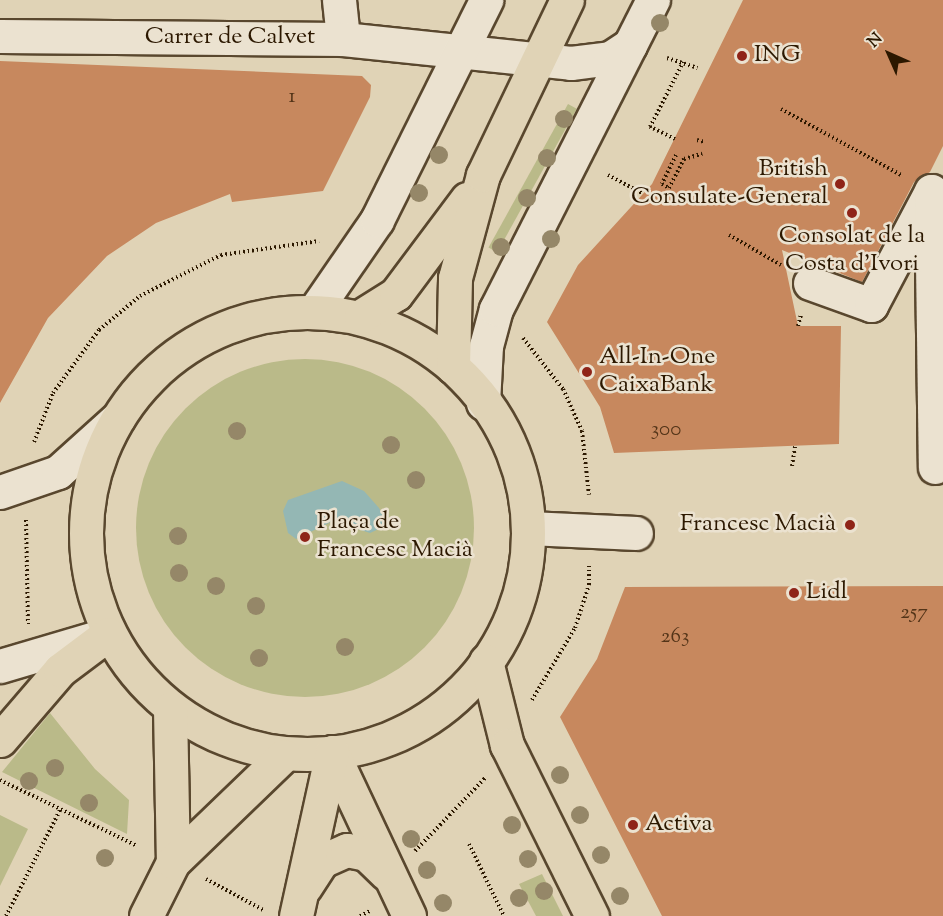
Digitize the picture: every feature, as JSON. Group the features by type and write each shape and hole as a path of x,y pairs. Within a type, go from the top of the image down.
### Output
{"main road":[{"path":"453,367 455,278 483,176 567,0"},
{"path":"361,316 410,279 483,176"},
{"path":"315,310 361,316 406,335 453,367 483,403 521,469 529,528 523,589 486,661 458,692 399,734 332,752 283,756 220,737 170,709 108,634 88,563 86,521 93,478 118,418 167,361 212,333 262,315 315,310"},
{"path":"0,740 60,670 108,634"},
{"path":"486,661 507,745 592,916"},
{"path":"170,709 173,862"},
{"path":"332,752 386,873 409,916"},
{"path":"298,906 332,752"},
{"path":"146,916 173,862 283,756"},
{"path":"298,906 322,861 338,852 366,854 386,873"}],"street":[{"path":"339,0 343,39"},
{"path":"315,310 377,220 486,0"},
{"path":"483,403 486,346 496,309 653,0"},
{"name":"Carrer de Calvet","path":"0,36 343,39 459,55 594,61 630,45"},
{"path":"810,283 871,305 931,191"},
{"path":"931,191 935,467"},
{"path":"0,492 57,472 118,418"},
{"path":"529,528 636,533"},
{"path":"0,666 108,634"}],"path":[{"path":"668,58 697,68"},
{"path":"675,139 650,127 683,62"},
{"path":"780,109 931,191"},
{"path":"697,140 705,142"},
{"path":"676,155 662,184 669,188 684,159 702,154"},
{"path":"608,175 643,194"},
{"path":"32,452 53,393 99,330 140,296 221,255 316,241"},
{"path":"534,349 563,389 582,431 589,484"},
{"path":"792,466 795,446"},
{"path":"27,510 24,593 30,635"},
{"path":"526,712 575,628 589,585"},
{"path":"412,854 491,771"},
{"path":"0,780 123,840"},
{"path":"6,916 60,810"},
{"path":"469,844 504,916"},
{"path":"221,886 273,915"}],"green space":[{"path":"568,104 577,109 497,252 488,247"},
{"name":"Plaça de Francesc Macià","path":"288,359 322,359 370,371 399,387 425,408 446,434 462,463 474,511 474,545 462,593 446,622 425,648 399,669 370,685 322,697 288,697 240,685 225,677 198,659 174,635 156,608 143,577 136,545 136,511 148,463 156,448 174,421 198,397 225,379 256,366"},
{"path":"50,713 95,769 129,800 127,834 2,772"},
{"path":"0,815 28,829 0,886"},
{"path":"542,874 563,916 536,916 519,884"}],"water":[{"path":"342,481 364,491 379,508 385,519 381,528 370,533 333,521 296,539 288,533 283,511 288,500"}],"building":[{"path":"743,0 943,0 943,146 930,172 914,182 862,282 782,250 798,326 841,326 839,444 614,453 600,407 547,322 578,265 652,184"},
{"path":"0,61 362,76 371,85 370,97 323,191 232,202 230,194 156,223 107,256 48,318 0,403"},
{"path":"943,586 943,916 662,916 560,717 597,659 625,587"}],"place":[{"name":"ING","path":"742,56"},
{"name":"British Consulate-General","path":"840,184"},
{"name":"Consolat de la Costa d'Ivori","path":"852,213"},
{"name":"All-In-One CaixaBank","path":"587,372"},
{"name":"Francesc Macià","path":"850,525"},
{"name":"Plaça de Francesc Macià","path":"305,537"},
{"name":"Lidl","path":"794,593"},
{"name":"Activa","path":"633,825"}]}
